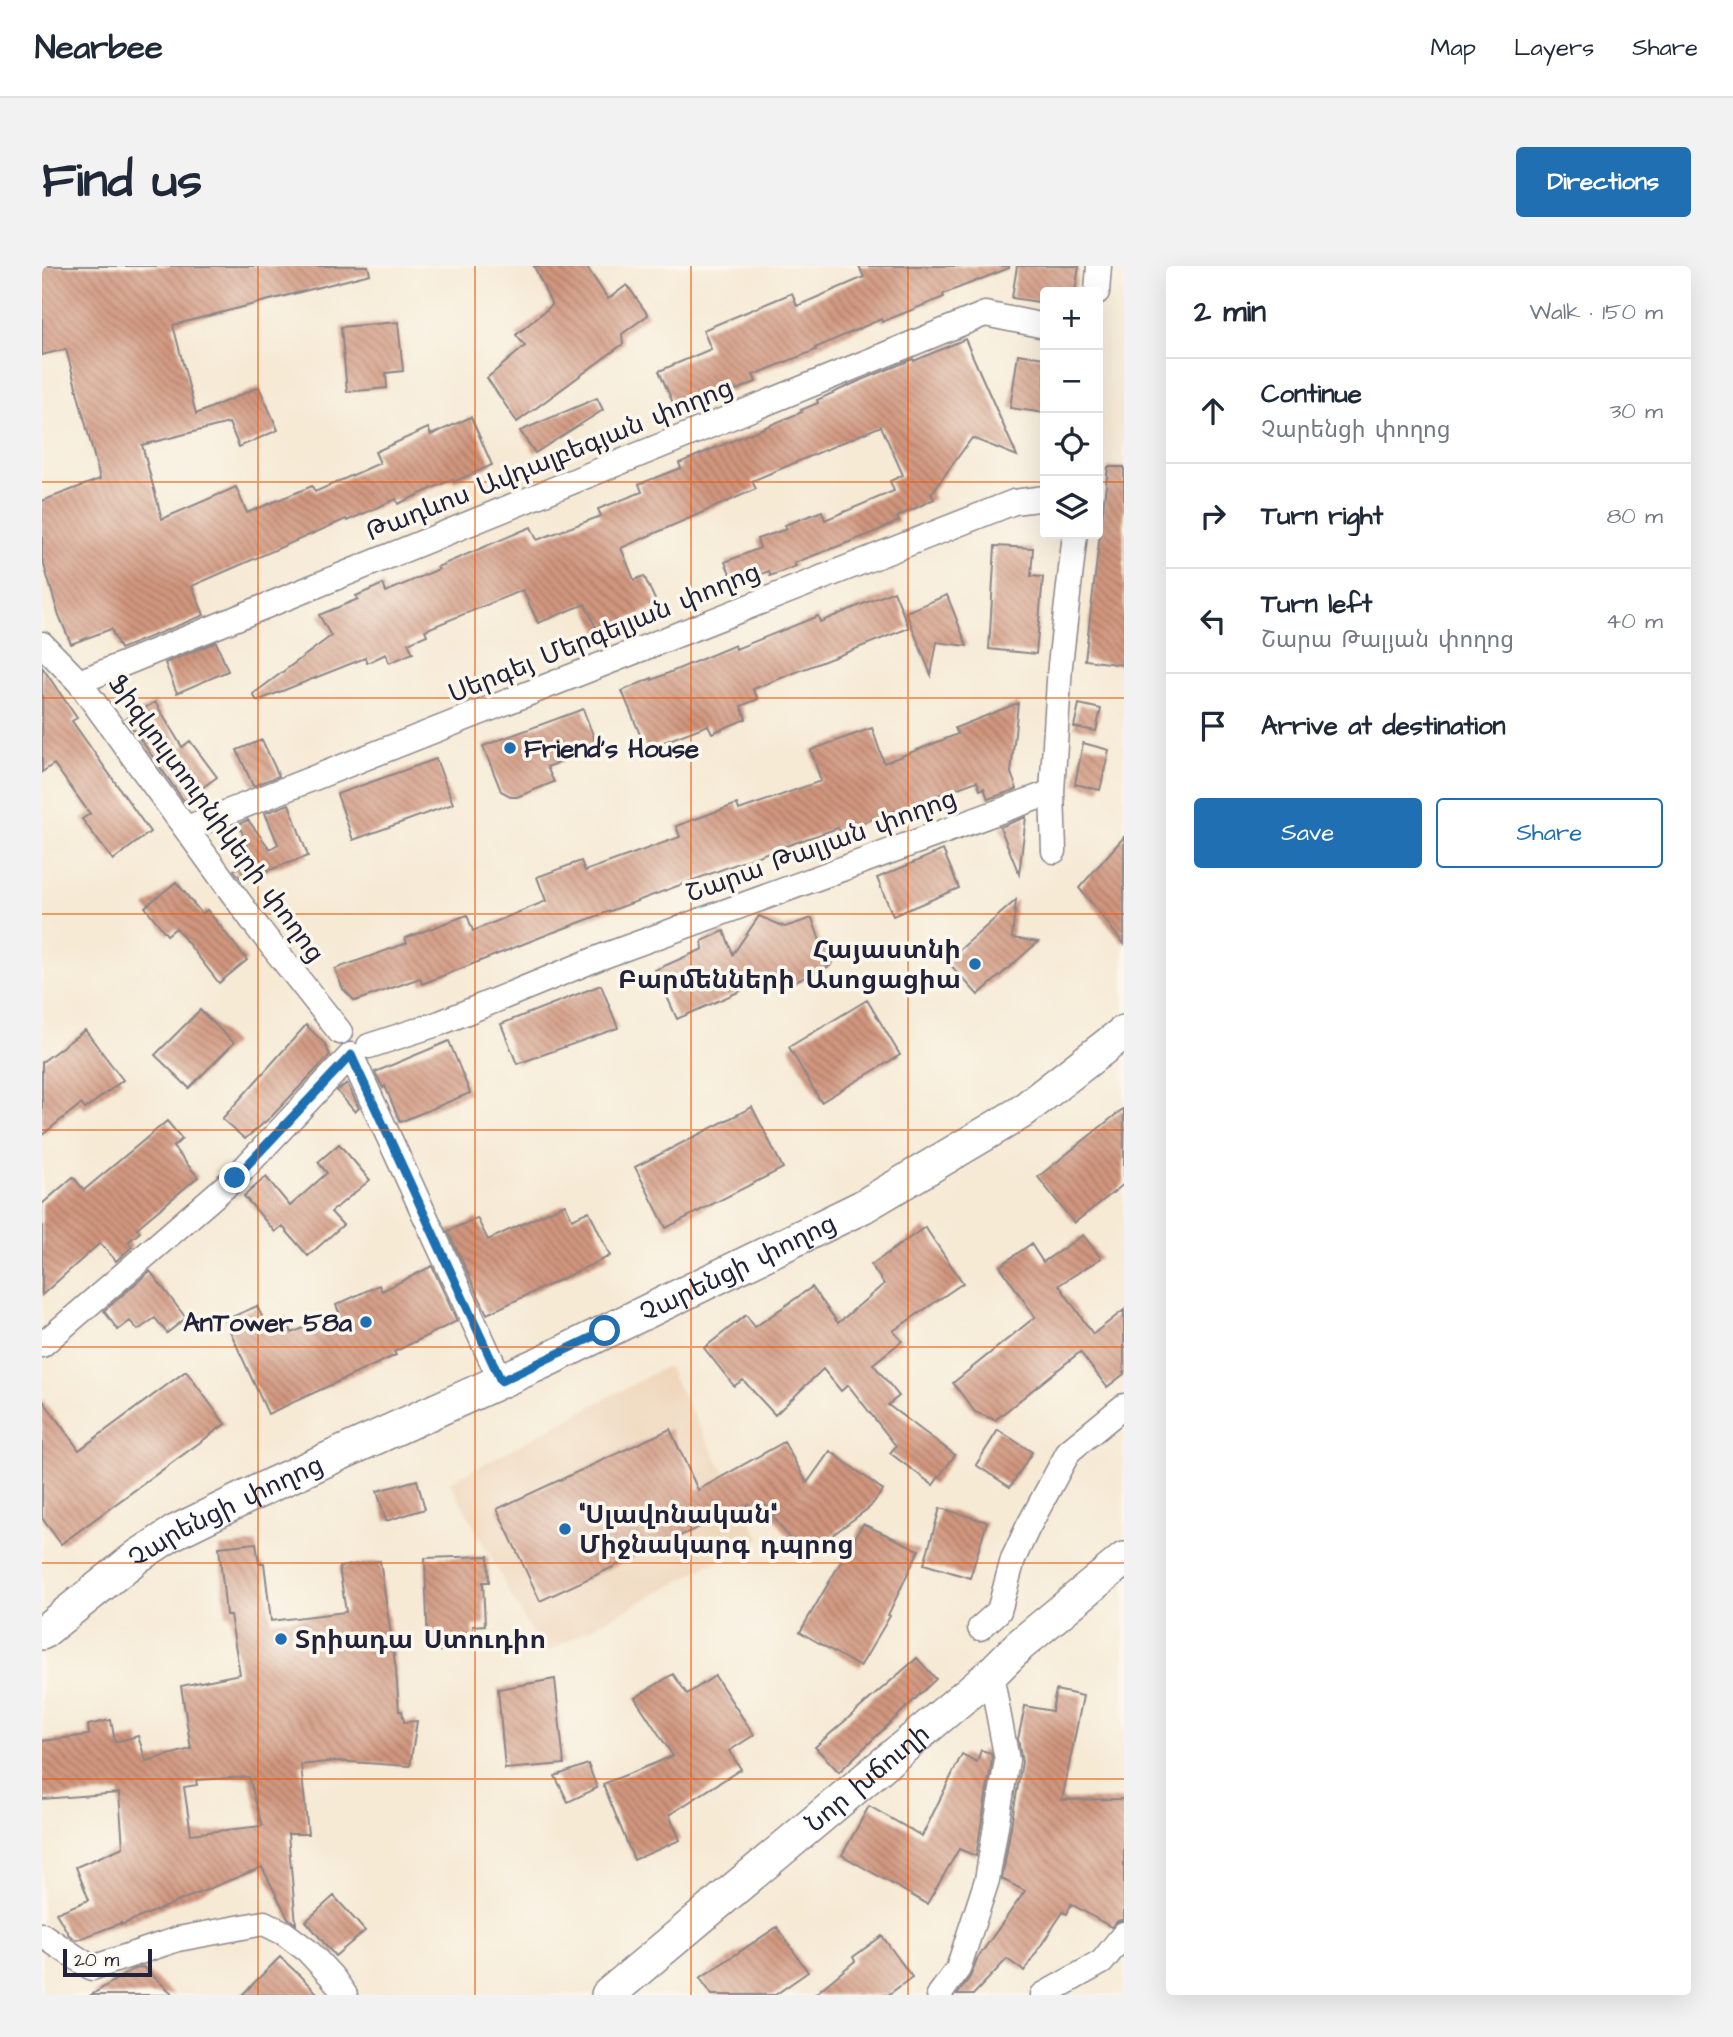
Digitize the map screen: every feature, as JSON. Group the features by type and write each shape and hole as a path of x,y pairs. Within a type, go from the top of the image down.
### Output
{"main road":[{"name":"Չարենցի փողոց","path":"42,1633 119,1571 175,1532 273,1484 501,1381 862,1207 1020,1113 1124,1032"},
{"name":"Նոր խճուղի","path":"608,1995 1124,1559"}],"street":[{"path":"1097,287 1099,266"},
{"name":"Թադևոս Ավդալբեգյան փողոց","path":"79,682 985,314 1040,325"},
{"name":"Սերգեյ Մերգելյան փողոց","path":"187,828 1014,502 1040,499"},
{"path":"1054,851 1052,792 1060,666 1074,539"},
{"name":"Ֆիզկուլտուրնիկերի փողոց","path":"42,644 79,682 258,928 340,1032"},
{"name":"Շարա Թալյան փողոց","path":"42,1345 235,1178 360,1050 440,1023 601,957 1052,792"},
{"path":"360,1050 501,1381"},
{"path":"980,1628 999,1611 1013,1559 1069,1451 1124,1406"},
{"path":"939,1995 958,1969 986,1880 1007,1760 991,1674"},
{"path":"42,1935 92,1968 178,1939 264,1923 284,1933 308,1951 345,1995"},
{"path":"1043,1995 1102,1962 1124,1934"}],"shaded area":[{"path":"667,1366 760,1538 543,1654 450,1482"}],"building":[{"path":"42,266 368,266 370,274 173,325 196,414 259,387 278,430 239,447 229,423 142,445 162,519 236,487 247,513 312,486 315,492 380,463 375,452 428,428 431,435 471,417 492,465 398,504 396,499 347,521 346,519 192,586 204,615 120,649 111,629 71,644 58,613 42,558 42,501 100,479 66,349 42,355"},
{"path":"534,266 586,266 608,299 627,285 648,315 622,334 623,344 517,422 487,378 525,346 516,335 552,305"},
{"path":"859,266 1009,268 882,322 881,319 815,348 816,350 753,375 756,382 729,393 727,388 676,410 659,371 711,349 703,330 792,293 797,306 864,277"},
{"path":"1017,266 1079,266 1076,287 1040,287 1040,302 1012,298"},
{"path":"398,322 403,371 386,373 387,388 347,392 341,327"},
{"path":"965,339 1017,456 972,438 931,494 934,499 897,517 899,521 794,563 796,566 770,576 769,571 735,585 725,562 760,548 757,539 787,529 785,525 822,511 825,520 894,491 890,481 903,475 881,426 752,481 756,489 621,548 634,580 644,576 658,606 599,635 585,604 538,623 523,590 425,630 427,635 408,643 413,653 389,663 386,654 367,663 365,658 257,701 253,694 331,636 319,615 358,599 356,596 383,584 386,592 531,527 537,540 601,516 598,509 642,492 639,484 681,468 679,463 802,412 801,410 818,403 817,400 857,382"},
{"path":"1018,354 1040,357 1040,412 1010,408"},
{"path":"597,398 603,410 535,453 520,431"},
{"path":"1108,467 1124,467 1124,665 1085,660 1099,539 1103,539"},
{"path":"995,546 1033,548 1031,576 1043,577 1036,654 989,649"},
{"path":"894,591 909,628 753,689 758,699 741,706 746,719 712,733 708,725 646,749 622,691 735,645 736,649 818,616 820,622"},
{"path":"947,595 967,646 937,642 931,675 906,612"},
{"path":"216,642 228,671 177,693 165,663"},
{"path":"42,667 77,718 72,721 150,832 113,860 82,819 90,814 54,764 42,772"},
{"path":"155,702 182,747 190,741 217,777 184,801 126,719"},
{"path":"1018,703 1011,773 1017,789 988,799 984,788 980,790 977,781 840,831 838,828 774,850 422,984 420,978 355,1001 343,989 335,969 407,943 405,938 467,915 473,931 546,901 537,877 581,861 585,871 680,837 676,826 737,804 739,810 821,781 811,750 872,728 884,763 958,734 955,728"},
{"path":"1079,704 1101,709 1096,731 1074,727"},
{"path":"583,709 598,748 547,767 554,782 517,797 501,791 483,746"},
{"path":"262,740 279,776 253,786 237,750"},
{"path":"1083,743 1109,750 1100,790 1075,784"},
{"path":"436,759 453,804 353,840 337,794"},
{"path":"289,804 308,856 242,880 234,870 252,860 239,824 248,820 270,849 278,844 265,813"},
{"path":"1026,817 1019,874 1000,827"},
{"path":"1124,837 1124,944 1079,888"},
{"path":"943,850 959,888 893,916 877,878"},
{"path":"176,882 202,914 207,910 247,960 219,983 176,928 167,935 145,907"},
{"path":"1016,900 1012,938 1038,942 978,995 947,961"},
{"path":"759,916 785,927 812,918 820,941 831,945 835,954 830,966 785,986 741,986 743,990 677,1019 655,970 703,949 702,941 724,931 733,954"},
{"path":"601,985 618,1028 517,1064 501,1024"},
{"path":"867,1000 900,1055 821,1102 789,1047"},
{"path":"200,1010 234,1043 189,1088 155,1055"},
{"path":"306,1025 325,1044 330,1055 272,1116 245,1139 222,1119"},
{"path":"85,1030 123,1080 85,1109 81,1104 42,1135 42,1062"},
{"path":"449,1041 470,1093 400,1122 385,1086 383,1088 375,1072"},
{"path":"347,1083 359,1108 355,1112 337,1091"},
{"path":"752,1107 783,1168 666,1228 635,1167"},
{"path":"1124,1108 1124,1184 1074,1223 1038,1177"},
{"path":"167,1121 182,1139 173,1147 198,1177 137,1228 140,1232 128,1242 132,1247 116,1261 100,1243 42,1295 42,1204 73,1177 84,1190"},
{"path":"339,1144 370,1180 331,1212 343,1225 308,1256 282,1226 275,1232 244,1196 266,1177 290,1206 327,1173 318,1162"},
{"path":"565,1204 572,1219 589,1211 610,1256 487,1314 448,1231 477,1218 488,1240"},
{"path":"925,1227 963,1283 893,1331 902,1341 873,1364 899,1396 888,1405 955,1455 933,1485 890,1453 896,1446 848,1385 841,1391 823,1369 775,1415 743,1380 734,1386 704,1348 746,1315 755,1327 812,1287 838,1323 884,1284 871,1265"},
{"path":"1083,1235 1101,1258 1059,1285 1093,1334 1124,1310 1124,1374 1107,1387 1080,1352 995,1420 975,1412 953,1383 1035,1317 1000,1266 1031,1244 1043,1262"},
{"path":"432,1266 457,1321 394,1352 396,1355 268,1414 225,1320 257,1306 268,1329 287,1320 292,1333 339,1312 336,1305 379,1285 382,1291"},
{"path":"150,1271 186,1318 167,1333 155,1318 138,1330 130,1321 118,1330 104,1311"},
{"path":"186,1371 225,1424 61,1544 42,1518 42,1399 79,1450"},
{"path":"670,1429 698,1490 784,1442 807,1483 830,1451 883,1490 870,1507 803,1557 765,1505 753,1512 749,1504 540,1601 497,1509"},
{"path":"998,1430 1032,1452 1010,1487 976,1465"},
{"path":"417,1480 425,1509 386,1521 377,1491"},
{"path":"940,1508 987,1522 970,1578 924,1564"},
{"path":"863,1524 919,1550 888,1615 890,1616 860,1667 800,1632"},
{"path":"256,1543 259,1563 264,1563 271,1621 346,1612 339,1567 380,1561 396,1670 399,1711 402,1711 404,1722 417,1721 410,1766 335,1761 301,1765 308,1834 288,1834 296,1924 288,1918 262,1867 121,1925 77,1940 69,1935 56,1913 89,1900 76,1867 123,1847 119,1793 42,1799 42,1741 89,1735 88,1725 111,1720 115,1742 138,1736 146,1761 191,1749 181,1686 240,1674 230,1615 226,1615 219,1547","holes":["249,1777 262,1826 191,1834 184,1787 197,1785 196,1780"]},
{"path":"488,1556 489,1582 483,1582 485,1625 473,1626 474,1650 428,1651 425,1558"},
{"path":"917,1658 936,1679 839,1772 815,1747"},
{"path":"673,1674 687,1694 715,1676 754,1735 729,1751 741,1769 669,1815 680,1840 634,1860 603,1784 673,1756 635,1698"},
{"path":"555,1679 564,1764 505,1769 498,1689"},
{"path":"1056,1690 1083,1696 1062,1800 1124,1799 1124,1919 1111,1927 1071,1904 1067,1914 1063,1912 1024,1971 1007,1959 973,1995 957,1995 970,1977 977,1959 1025,1891 1002,1879 1022,1762 1018,1739 1025,1706 1052,1711"},
{"path":"981,1750 991,1753 992,1760 976,1856 959,1849 927,1904 842,1855 869,1806 922,1836 962,1754 977,1762"},
{"path":"588,1764 597,1788 568,1802 555,1776"},
{"path":"334,1896 365,1931 335,1956 306,1921"},
{"path":"777,1927 808,1972 775,1995 712,1995 700,1978"},
{"path":"882,1936 912,1977 888,1995 814,1995 855,1961 853,1957"},
{"path":"280,1957 296,1972 319,1995 242,1995"},
{"path":"143,1967 174,1995 91,1995 132,1970"}],"place":[{"name":"Friend's House","path":"510,748"},
{"name":"Հայաստնի Բարմենների Ասոցացիա","path":"975,964"},
{"name":"AnTower 58a","path":"366,1322"},
{"name":"\"Սլավոնական\" Միջնակարգ դպրոց","path":"565,1529"},
{"name":"Տրիադա Ստուդիո","path":"281,1639"}],"route":[{"path":"235,1178 351,1055 501,1381 605,1331"}]}
